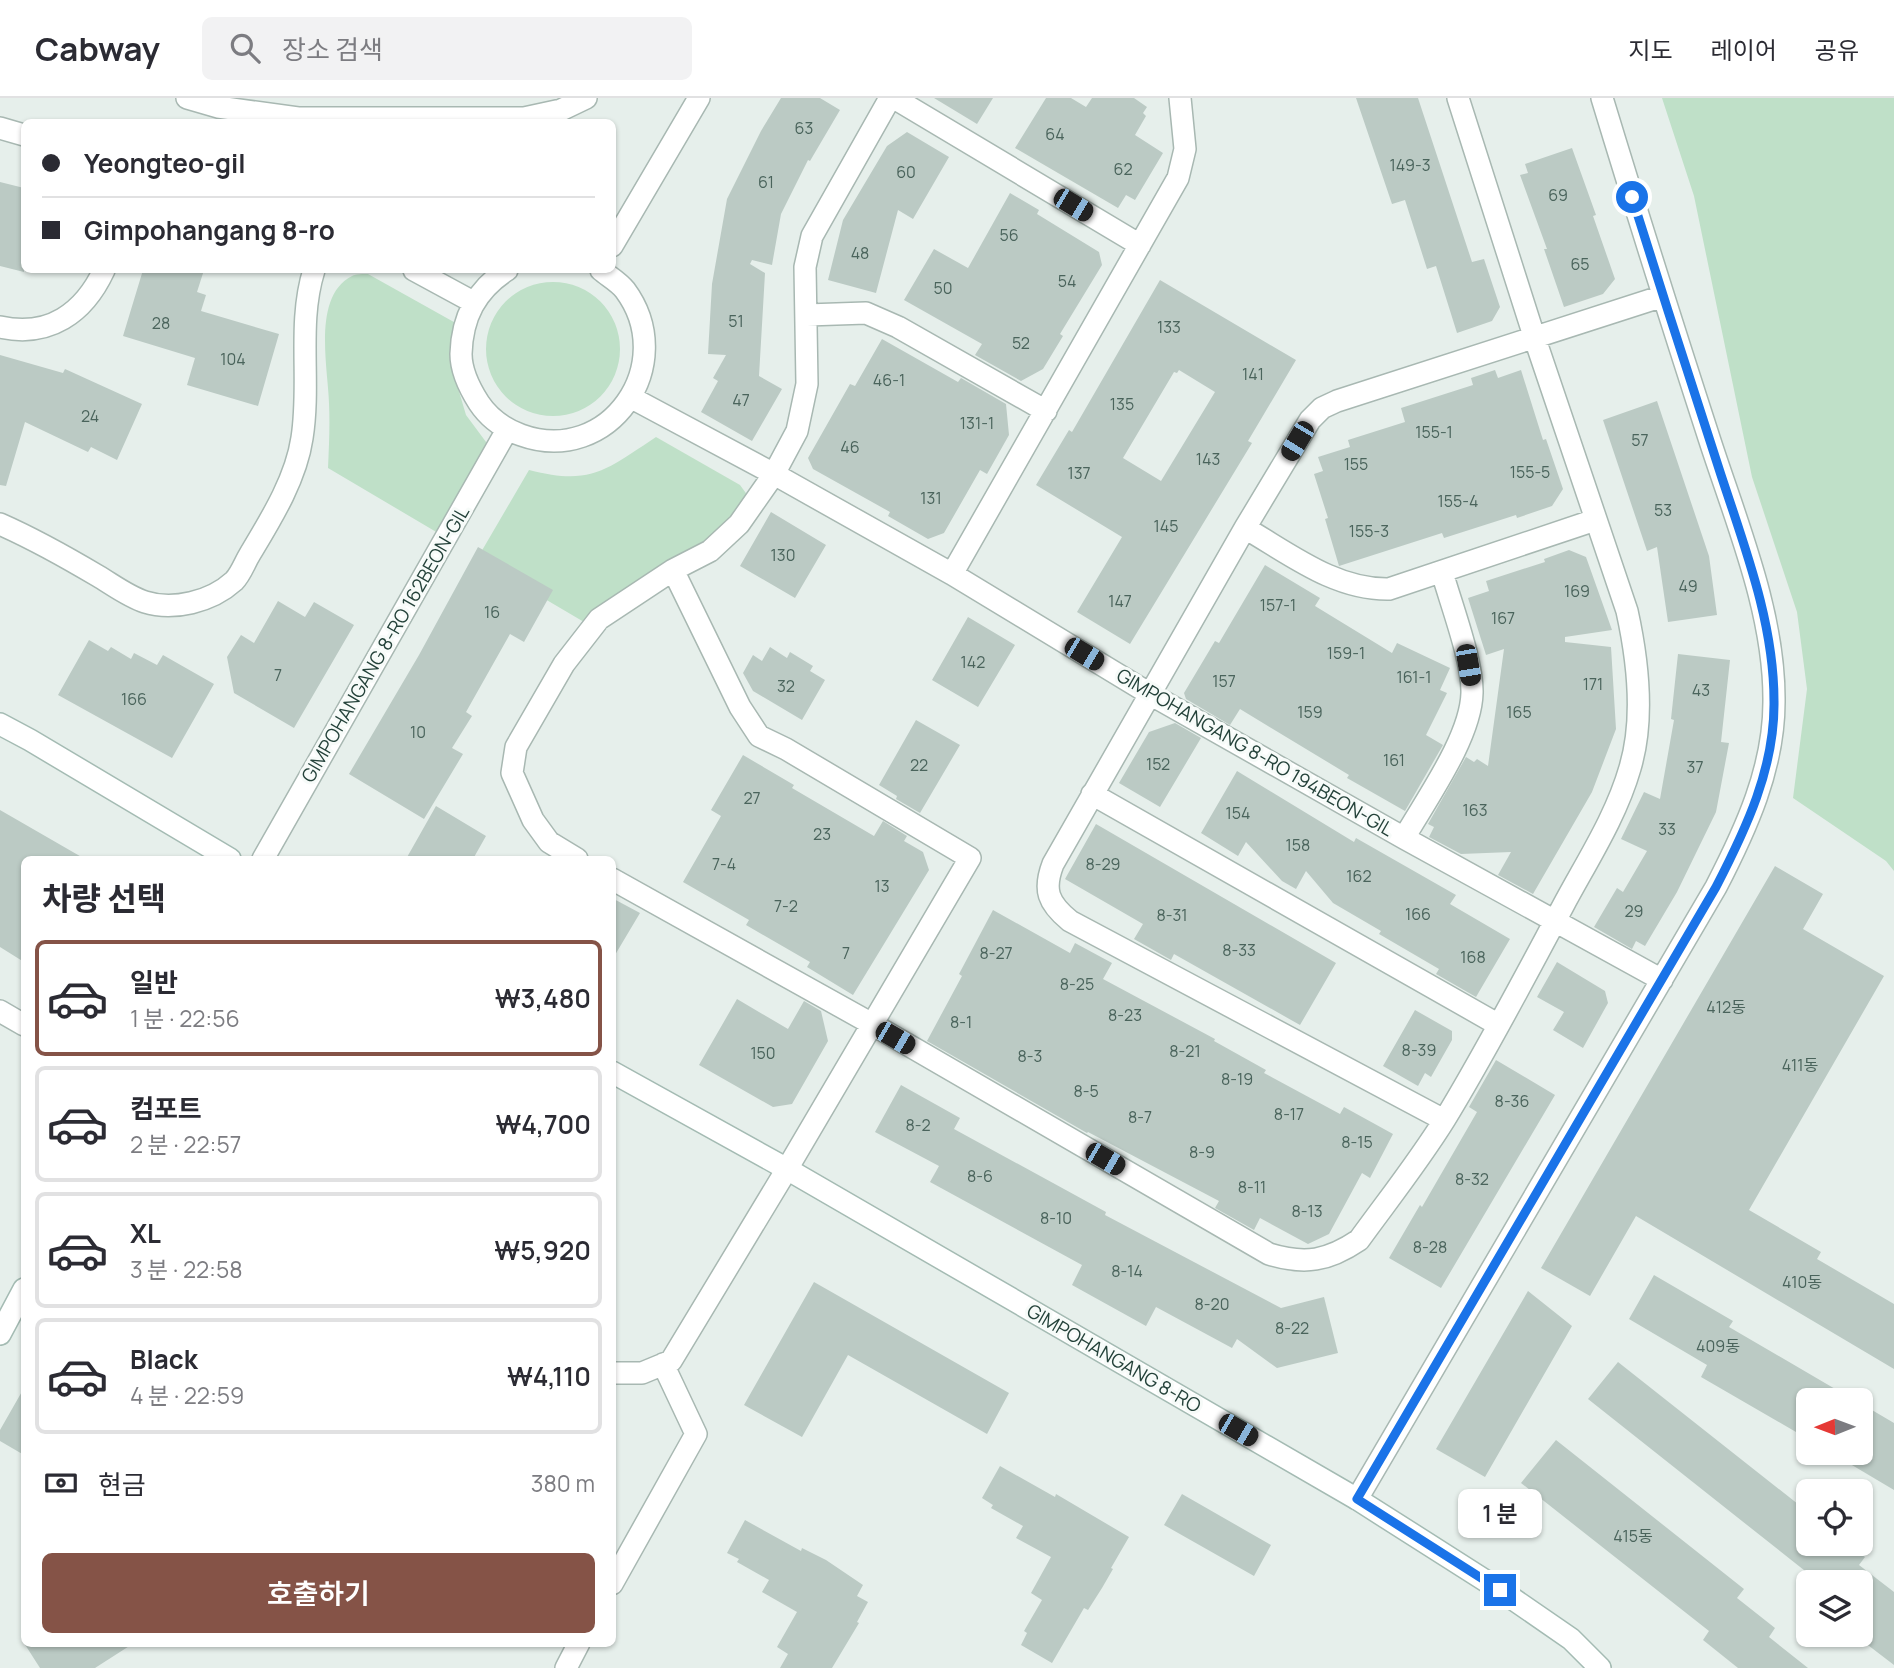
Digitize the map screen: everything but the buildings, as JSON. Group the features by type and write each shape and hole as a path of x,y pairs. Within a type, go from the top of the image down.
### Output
{"street":[{"path":"187,98 218,107 298,118 524,118 561,110 586,98"},
{"path":"616,239 699,98"},
{"path":"572,856 549,842 533,820 512,773 516,747 564,664 599,619 673,570 710,551 739,524 774,474 797,431 807,384 805,267 812,236 892,98 1140,245"},
{"path":"952,574 1178,178 1185,149 1180,98"},
{"path":"616,881 872,1024 1269,1254 1293,1261 1318,1259 1340,1253 1359,1240 1444,1120 1556,920 1618,803 1631,766 1637,728 1639,691 1627,611 1534,336 1458,98"},
{"path":"1357,1499 1716,887 1740,839 1770,752 1774,702 1770,641 1751,569 1602,98"},
{"path":"0,128 21,134"},
{"path":"0,327 34,330 54,323 81,307 94,291 103,273"},
{"path":"0,524 33,538 144,602 175,607 213,595 235,580 288,484 302,441 306,402 305,316 308,288 313,273"},
{"path":"420,273 473,302"},
{"path":"502,273 491,280 473,302 462,330 461,359 469,387 484,411 508,430 537,440 569,440 599,429 624,408 640,381 646,349 640,317 624,289 605,273"},
{"path":"1444,1120 1070,920 1056,910 1049,895 1048,879 1053,864 1092,794 1245,528 1310,420 1322,408 1534,336 1663,296"},
{"path":"807,315 866,313 898,327 1046,411"},
{"name":"GIMPOHANGANG 8-RO 194BEON-GIL","path":"630,397 952,574 1150,694 1662,980"},
{"name":"GIMPOHANGANG 8-RO 162BEON-GIL","path":"265,856 508,430"},
{"path":"1245,528 1341,583 1370,590 1389,589 1595,520"},
{"path":"616,1373 642,1373 671,1361 787,1170 970,858 759,736 740,707 673,570"},
{"path":"1404,838 1465,731 1471,710 1473,690 1468,665 1442,572"},
{"path":"0,724 225,856"},
{"path":"1092,794 1497,1024"},
{"path":"0,1011 21,1023"},
{"name":"GIMPOHANGANG 8-RO","path":"616,1074 1357,1499 1500,1590 1571,1639 1600,1668"},
{"path":"0,1334 21,1295"},
{"path":"616,1577 696,1434 663,1364"},
{"path":"566,1668 577,1647"}],"green space":[{"path":"1662,98 1894,98 1894,871 1886,861 1793,798 1807,689 1797,612 1752,477 1694,196"},
{"path":"368,274 461,326 455,378 466,415 489,446 438,533 328,468 329,411 325,353 327,316 331,299 339,286 352,276"},
{"path":"553,282 579,287 600,302 615,323 620,349 615,375 600,396 579,411 553,416 527,411 506,396 491,375 486,349 491,323 506,302 527,287"},
{"path":"656,437 740,485 748,496 735,523 584,622 477,559 529,470 568,476 597,472"}],"route":[{"path":"1500,1590 1357,1499 1716,887 1740,839 1770,752 1774,702 1770,641 1747,557 1632,197"}]}
